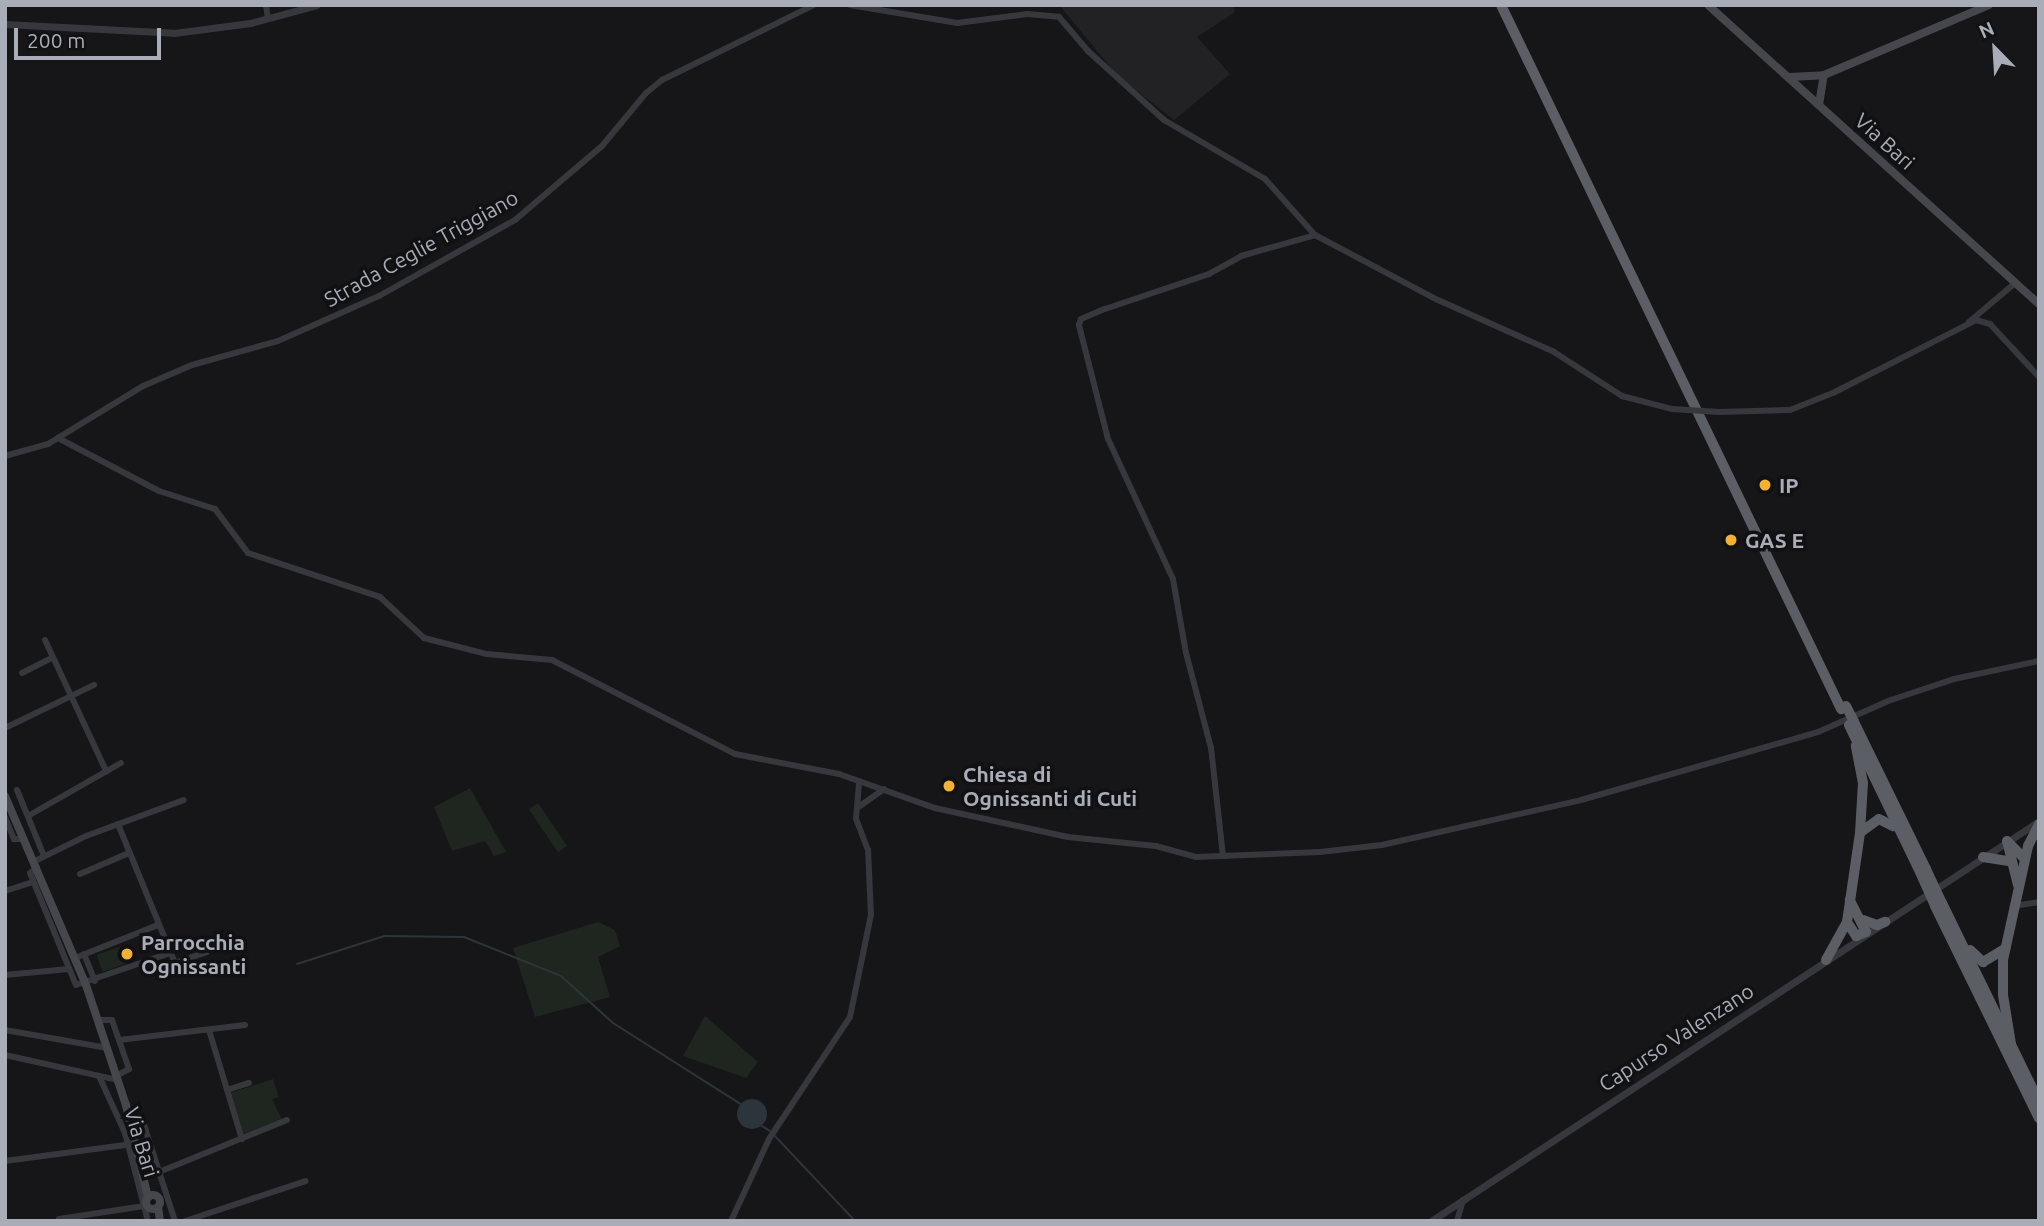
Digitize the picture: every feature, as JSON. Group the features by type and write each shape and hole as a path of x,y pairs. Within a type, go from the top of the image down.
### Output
{"highway":[{"path":"1501,5 1921,869"},
{"path":"1507,5 1843,708"},
{"path":"1826,960 1847,922 1860,833 1863,783 1852,724"},
{"path":"1856,746 1939,904 2039,1118"},
{"path":"1860,833 1871,821 1888,820 1921,869"},
{"path":"2011,1044 2003,995 2005,949 2018,885 2039,822"},
{"path":"2007,841 2025,859"},
{"path":"2007,841 2009,861 2018,885"},
{"path":"1983,857 2009,861"},
{"path":"1847,922 1852,933 1863,936 1866,932 1863,920 1850,900"},
{"path":"1939,904 1978,959 1990,961 2005,949"},
{"path":"1950,918 2039,1102"},
{"path":"1863,920 1877,925 1885,922"}],"main road":[{"name":"Via Bari","path":"1708,5 2039,304"},
{"path":"1802,90 1820,76 1989,5"},
{"path":"1780,70 1796,79 1820,76"},
{"path":"1819,105 1820,76"},
{"name":"Via Bari","path":"6,798 8,819 23,837 75,958 90,983 101,1031 160,1221"}],"street":[{"path":"266,5 268,19"},
{"path":"5,24 174,33 268,19 317,5"},
{"name":"Strada Ceglie Triggiano","path":"5,456 58,438 142,386 199,363 278,341 320,324 514,220 594,154 662,80 814,5"},
{"path":"850,5 957,23 1027,14 1059,17 1088,51 1164,120 1265,179 1315,235 1438,300 1554,352 1622,396 1672,409 1719,412 1790,410 1833,393 1976,320 1990,324 2039,377"},
{"path":"1223,856 1210,748 1186,653 1173,579 1108,439 1079,325 1081,319 1209,274 1241,256 1315,235"},
{"path":"1968,323 1975,312 2015,283"},
{"path":"58,438 171,497 215,509 248,553 334,578 380,597 424,638 487,653 552,660 735,754 859,781 935,808 1068,837 1156,846 1196,857 1382,845 1655,780 1737,752 1818,733 1891,700 1954,680 2039,661"},
{"path":"45,640 69,697 106,771"},
{"path":"22,673 52,658"},
{"path":"5,728 94,685"},
{"path":"8,819 27,813 121,763"},
{"path":"732,1221 769,1139 850,1017 871,915 872,880 857,808 859,781"},
{"path":"857,808 884,789"},
{"path":"17,790 44,856"},
{"path":"5,891 33,882 30,872 44,856 118,824 184,800"},
{"name":"Capurso Valenzano","path":"1431,1221 2039,822"},
{"path":"118,824 158,925 177,964 207,952"},
{"path":"23,837 33,830"},
{"path":"80,874 129,853"},
{"name":"Via Bari","path":"33,882 76,985 90,983 84,954"},
{"path":"2014,906 2039,902"},
{"path":"75,958 158,925"},
{"path":"90,983 170,953"},
{"path":"5,975 69,969"},
{"name":"Via Bari","path":"98,1020 110,1018 129,1069 117,1078"},
{"path":"119,1040 245,1025"},
{"path":"5,1030 107,1048"},
{"path":"209,1030 242,1139"},
{"path":"93,1044 101,1031"},
{"path":"5,1055 117,1078"},
{"name":"Via Bari","path":"99,1076 125,1133 125,1145 154,1202 175,1221"},
{"path":"227,1090 249,1083"},
{"path":"159,1172 287,1120"},
{"name":"Via Bari","path":"143,1122 159,1172 148,1221"},
{"path":"5,1161 125,1145"},
{"path":"185,1221 306,1181"},
{"path":"1457,1221 1463,1200"},
{"path":"60,1219 154,1202"}],"shaded area":[{"path":"1059,5 1233,5 1235,12 1197,37 1230,74 1174,120 1118,76"},
{"path":"470,788 506,852 494,856 485,841 452,851 434,807"},
{"path":"538,803 567,846 558,852 529,809"},
{"path":"598,922 615,930 620,946 598,957 610,997 535,1017 513,948"},
{"path":"125,945 131,962 102,972 97,955"},
{"path":"705,1016 758,1062 746,1078 683,1056"},
{"path":"273,1079 279,1097 272,1099 282,1120 243,1134 230,1093"},
{"path":"752,1099 763,1103 767,1114 763,1125 752,1129 741,1125 737,1114 741,1103"}],"waterway":[{"path":"297,964 384,936 464,937 561,976 613,1023 744,1106"},
{"path":"760,1125 770,1131"},
{"path":"774,1135 855,1221"}],"place":[{"name":"IP","path":"1765,485"},
{"name":"GAS E","path":"1731,540"},
{"name":"Chiesa di Ognissanti di Cuti","path":"949,786"},
{"name":"Parrocchia Ognissanti","path":"127,954"}]}
